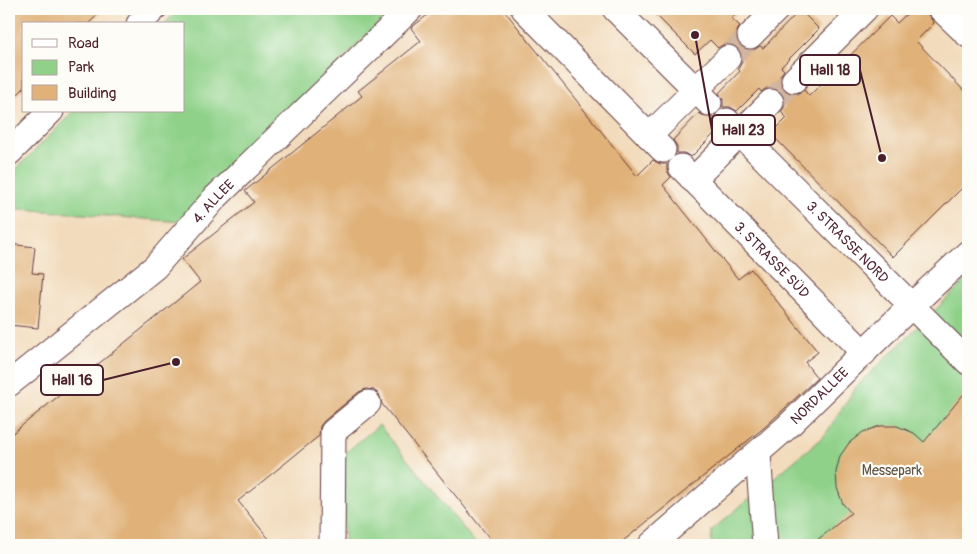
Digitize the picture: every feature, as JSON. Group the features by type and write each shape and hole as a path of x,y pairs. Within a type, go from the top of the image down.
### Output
{"lane":[{"path":"141,22 154,9"},
{"name":"4. ALLEE","path":"9,384 155,267 215,198 410,9"},
{"path":"524,9 656,143 702,96 728,58"},
{"path":"615,9 702,96"},
{"path":"750,36 777,9"},
{"path":"794,80 865,9"},
{"path":"942,9 968,35"},
{"path":"733,128 771,102"},
{"path":"9,153 50,112"},
{"name":"3. STRASSE SÜD","path":"733,128 687,174 864,353"},
{"name":"3. STRASSE NORD","path":"733,128 968,362"},
{"name":"NORDALLEE","path":"664,543 968,253"},
{"path":"332,545 333,432 368,403"},
{"path":"758,454 765,545"}],"green space":[{"path":"179,9 393,9 181,222 9,208 9,176 73,112 185,112 185,22 166,22"},
{"name":"Messepark","path":"968,278 968,545 711,545 712,530 825,435 856,387"},
{"path":"379,425 477,545 344,545 344,454"}],"building":[{"path":"9,9 104,9 90,22 22,22 22,90 9,103"},
{"path":"435,9 503,9 637,176 653,160 660,164 667,164 667,171 671,177 663,185 738,279 751,269 818,352 805,362 817,378 766,426 618,545 495,545 382,404 379,394 373,390 366,389 359,392 324,421 320,426 319,436 238,501 274,545 9,545 9,436 200,282 182,259 254,202 245,191 362,96 358,91 421,41 411,28"},
{"path":"650,9 741,9 731,18 740,26 736,33 736,40 740,46 747,50 754,50 760,46 763,48 800,10 819,29 781,67 784,70 780,76 780,83 784,90 790,94 797,94 804,90 809,96 890,16 897,23 912,9 927,9 927,13 934,23 916,41 968,95 968,182 893,257 771,134 787,118 781,112 785,106 785,99 781,92 774,88 767,88 761,92 759,89 737,111 730,107 723,107 723,100 719,93 740,71 738,69 742,62 742,55 739,48 731,44 724,44 718,48 710,40 695,54"},
{"path":"699,113 706,117 713,117 713,124 717,131 691,157 684,153 677,153 677,146 673,140"},
{"path":"9,244 35,247 32,273 43,274 38,328 9,325"},
{"path":"968,389 968,545 811,545 851,513 843,504 837,488 836,472 840,456 849,443 863,432 880,426 897,426 914,433 924,442"}],"tunnel":[{"path":"728,58 750,36"},
{"path":"771,102 794,80"}],"place":[{"name":"Hall 23","path":"695,35"},
{"name":"Hall 18","path":"882,158"},
{"name":"Hall 16","path":"176,362"}]}
